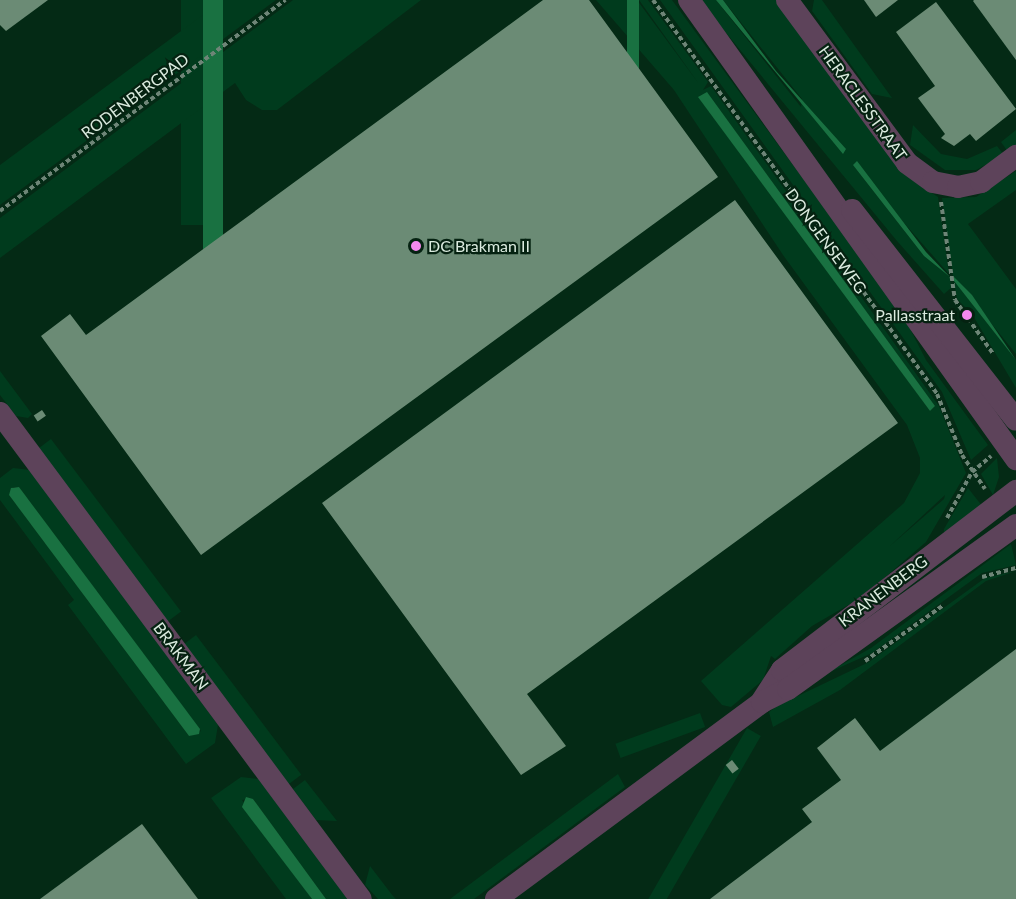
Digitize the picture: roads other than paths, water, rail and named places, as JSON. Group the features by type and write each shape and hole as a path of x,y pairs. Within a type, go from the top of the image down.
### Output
{"street":[{"name":"DONGENSEWEG","path":"689,0 803,155 1016,459"},
{"name":"HERACLESSTRAAT","path":"787,0 907,163 938,183 958,187 981,182 1016,156"},
{"name":"DONGENSEWEG","path":"803,155 880,242 1016,420"},
{"name":"BRAKMAN","path":"0,413 362,899"},
{"name":"KRANENBERG","path":"762,702 782,670 1016,491"},
{"name":"KRANENBERG","path":"496,899 762,702 788,689 1016,525"}],"place":[{"name":"DC Brakman II","path":"416,246"},
{"name":"Pallasstraat","path":"967,315"}]}
